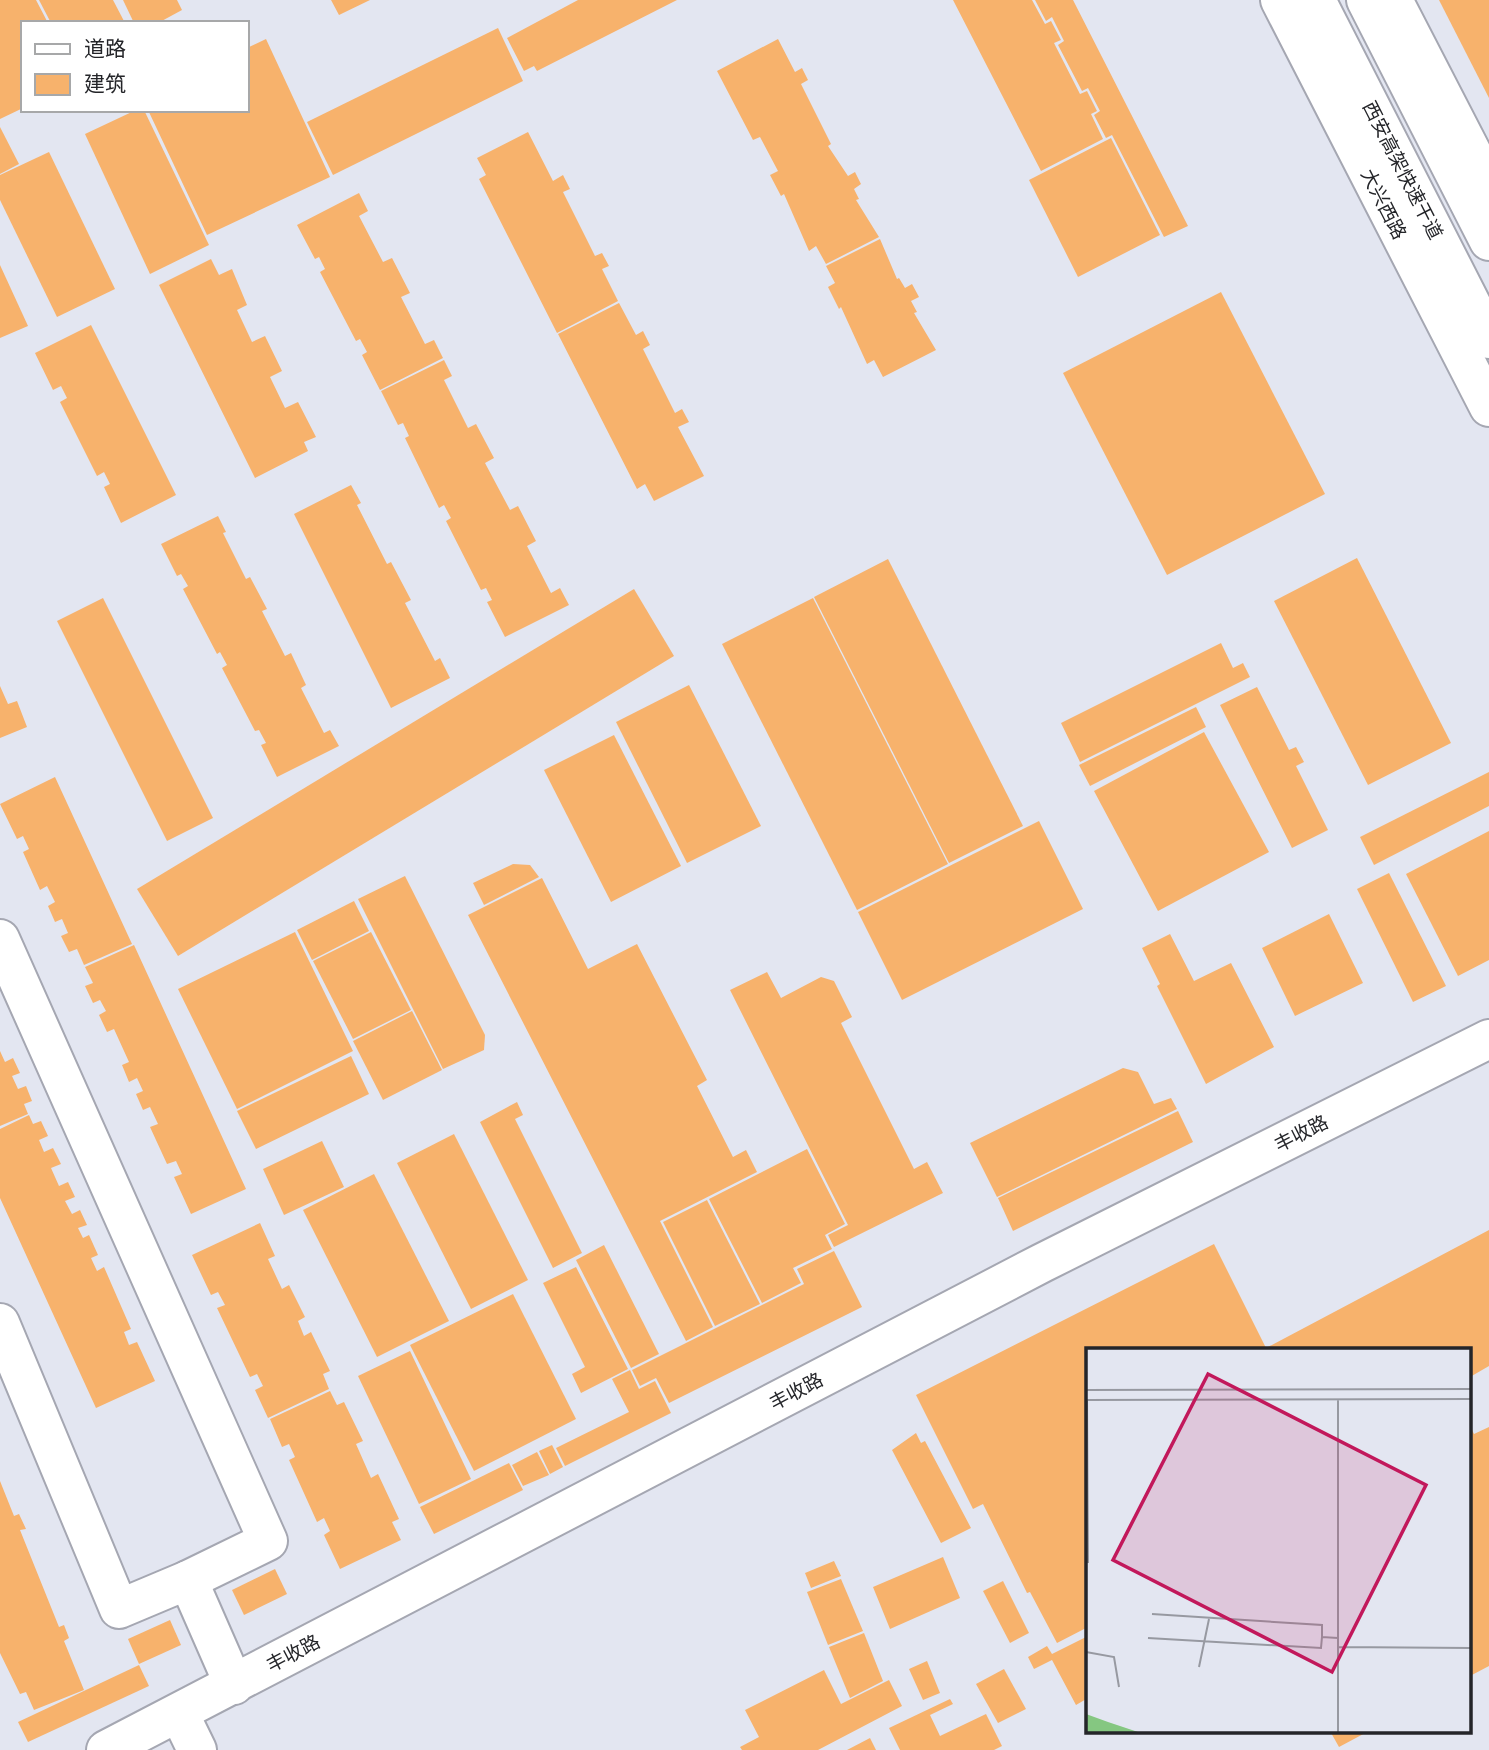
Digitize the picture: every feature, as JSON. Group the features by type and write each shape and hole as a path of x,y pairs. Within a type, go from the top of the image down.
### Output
{"main road":[{"name":"大兴西路","path":"1280,0 1489,407"},
{"name":"西安高架快速干道","path":"1316,0 1489,339"},
{"path":"1366,0 1489,241"},
{"path":"1393,0 1489,186"},
{"path":"0,939 268,1541 188,1580 119,1609 0,1323"},
{"name":"丰收路","path":"106,1750 1042,1263 1489,1038"},
{"path":"188,1580 234,1685"},
{"path":"178,1713 197,1750"}],"building":[{"path":"0,0 36,0 47,21 21,21 21,109 0,119"},
{"path":"39,0 113,0 124,21 50,21"},
{"path":"123,0 177,0 182,10 162,21 133,21"},
{"path":"331,0 370,0 339,15"},
{"path":"578,0 677,0 537,71 534,66 524,71 507,38"},
{"path":"953,0 1032,0 1045,24 1051,21 1061,40 1054,43 1080,94 1087,91 1097,111 1091,114 1103,139 1041,171"},
{"path":"1035,0 1073,0 1188,226 1164,237 1112,135 1106,138 1094,115 1100,111 1088,88 1082,91 1058,45 1064,41 1052,17 1046,21"},
{"path":"1439,0 1489,0 1489,98"},
{"path":"498,28 523,81 333,175 307,122"},
{"path":"266,39 330,177 207,235 149,112 248,112 248,48"},
{"path":"778,39 795,72 802,68 808,80 801,84 831,144 828,146 848,176 855,172 861,184 854,189 859,199 856,200 879,237 826,264 816,246 809,251 784,194 781,196 770,175 778,171 760,137 753,140 717,71"},
{"path":"132,112 145,112 209,245 150,274 85,134"},
{"path":"0,127 19,164 0,174"},
{"path":"528,132 553,181 563,175 570,189 563,192 595,256 602,253 609,266 602,269 618,301 557,333 479,179 486,175 477,158"},
{"path":"1111,138 1160,235 1078,277 1029,180"},
{"path":"49,152 115,289 57,317 0,200 0,175"},
{"path":"359,193 368,211 359,216 383,262 392,258 410,293 401,297 425,344 434,340 443,358 380,390 362,355 367,352 360,339 356,341 320,272 325,269 319,257 315,259 297,225"},
{"path":"880,239 897,279 899,278 905,288 912,284 919,297 911,301 917,312 914,313 936,350 883,377 874,360 867,364 841,307 839,309 828,287 835,283 826,266"},
{"path":"211,259 219,275 232,269 247,305 237,310 252,342 265,336 282,371 270,377 285,408 298,402 316,437 304,442 308,451 255,478 159,285"},
{"path":"0,265 28,326 0,338"},
{"path":"1221,292 1325,494 1167,575 1063,373"},
{"path":"619,303 636,335 643,331 650,345 643,349 675,413 682,409 689,422 678,427 704,476 654,501 645,484 637,489 558,334"},
{"path":"91,325 176,495 121,523 104,487 110,484 104,472 97,476 60,402 67,398 61,386 53,390 35,353"},
{"path":"444,360 452,376 444,380 468,428 476,424 494,458 485,463 510,510 518,506 536,541 527,546 551,593 560,588 569,605 505,637 487,602 492,600 486,588 481,590 446,521 451,518 444,505 439,508 405,438 409,436 403,423 398,425 381,391"},
{"path":"351,485 361,503 357,505 387,564 391,562 411,600 405,603 435,661 440,658 450,678 391,708 294,514"},
{"path":"218,516 226,532 223,533 246,579 250,577 267,609 262,611 285,656 291,653 306,685 301,688 324,733 330,730 339,746 277,777 261,745 266,743 259,730 255,731 222,668 227,665 220,652 217,654 183,589 188,586 181,574 177,576 161,544"},
{"path":"1357,558 1451,743 1368,785 1274,601"},
{"path":"888,559 1023,826 949,863 814,597"},
{"path":"634,589 674,656 178,956 137,889"},
{"path":"103,598 213,818 167,841 57,621"},
{"path":"813,598 948,864 857,910 722,644"},
{"path":"1221,643 1233,668 1243,663 1250,677 1080,762 1061,723"},
{"path":"689,685 761,826 687,863 616,722"},
{"path":"0,686 8,704 17,701 27,727 0,738"},
{"path":"1257,687 1289,750 1296,747 1304,762 1296,766 1328,830 1292,848 1220,705"},
{"path":"1196,707 1206,727 1090,786 1079,765"},
{"path":"1204,732 1269,852 1158,911 1094,791"},
{"path":"614,735 681,866 611,902 544,770"},
{"path":"1489,772 1489,806 1374,865 1360,837"},
{"path":"55,777 132,944 84,965 77,949 69,952 61,936 68,933 62,919 55,922 48,906 55,902 47,886 40,890 23,852 29,849 23,836 17,839 0,804"},
{"path":"1039,821 1083,909 902,1000 858,912"},
{"path":"1489,831 1489,960 1458,976 1406,874"},
{"path":"513,864 530,865 539,877 484,905 473,883"},
{"path":"1389,873 1446,986 1413,1002 1357,889"},
{"path":"405,876 485,1035 484,1050 443,1069 358,899"},
{"path":"542,878 588,969 637,944 707,1080 697,1086 733,1157 746,1150 757,1172 660,1221 713,1327 686,1341 468,915"},
{"path":"354,901 369,931 312,960 297,930"},
{"path":"1329,914 1363,983 1295,1016 1262,948"},
{"path":"295,932 353,1051 237,1109 178,989"},
{"path":"371,932 411,1010 353,1039 313,961"},
{"path":"1170,934 1194,981 1231,963 1274,1047 1206,1084 1157,986 1160,984 1142,948"},
{"path":"134,945 246,1189 191,1214 174,1177 182,1174 176,1161 167,1164 150,1127 158,1124 150,1107 143,1110 136,1094 143,1091 137,1078 129,1082 122,1065 129,1062 114,1029 107,1032 99,1015 106,1011 100,1000 93,1003 85,986 93,983 85,967"},
{"path":"767,972 781,998 821,977 834,981 852,1017 841,1023 914,1169 927,1162 943,1193 834,1247 828,1235 848,1225 730,990"},
{"path":"412,1011 442,1070 383,1100 353,1041"},
{"path":"0,1051 5,1062 13,1058 20,1073 12,1076 18,1089 26,1086 32,1101 24,1104 28,1114 0,1126"},
{"path":"351,1056 369,1094 256,1149 237,1111"},
{"path":"1123,1068 1138,1072 1154,1104 1171,1098 1177,1109 997,1197 970,1143"},
{"path":"517,1102 523,1115 515,1119 582,1253 553,1268 480,1122"},
{"path":"1178,1111 1193,1142 1013,1231 998,1198"},
{"path":"29,1115 33,1124 41,1121 48,1136 39,1140 44,1152 53,1148 61,1164 51,1168 59,1186 68,1182 75,1197 65,1201 72,1214 80,1210 87,1225 78,1228 83,1238 89,1235 98,1255 91,1258 97,1271 104,1267 131,1329 124,1332 129,1345 137,1342 155,1381 96,1408 0,1198 0,1129"},
{"path":"454,1134 528,1280 471,1309 397,1163"},
{"path":"322,1141 344,1187 284,1215 263,1169"},
{"path":"807,1149 845,1224 825,1235 832,1249 793,1268 801,1283 762,1303 709,1199"},
{"path":"374,1174 449,1321 377,1357 303,1210"},
{"path":"707,1200 760,1304 715,1326 663,1222"},
{"path":"260,1223 275,1256 268,1259 282,1289 289,1285 305,1317 298,1321 304,1336 311,1332 330,1371 323,1374 329,1389 268,1418 255,1390 263,1386 257,1374 250,1377 217,1308 225,1305 218,1292 211,1295 192,1255"},
{"path":"1489,1230 1489,1366 1472,1376 1472,1348 1266,1348"},
{"path":"1214,1244 1266,1348 1086,1348 1086,1628 1057,1643 1030,1592 1027,1593 983,1504 973,1509 916,1395"},
{"path":"604,1245 659,1354 631,1368 576,1260"},
{"path":"834,1251 862,1307 669,1403 656,1378 640,1386 632,1370 804,1284 797,1269"},
{"path":"576,1267 628,1369 581,1393 572,1374 585,1367 543,1283"},
{"path":"513,1294 576,1419 474,1471 410,1345"},
{"path":"410,1351 471,1479 419,1504 358,1376"},
{"path":"630,1370 639,1389 655,1381 671,1413 565,1466 556,1448 629,1412 612,1379"},
{"path":"330,1391 337,1405 344,1402 363,1441 356,1444 371,1478 378,1474 399,1519 392,1522 401,1540 340,1569 324,1535 330,1531 324,1518 317,1522 289,1460 295,1457 289,1444 282,1447 270,1419"},
{"path":"1489,1427 1489,1666 1472,1675 1472,1430 1474,1434"},
{"path":"916,1433 921,1443 925,1441 971,1528 941,1543 892,1450"},
{"path":"552,1445 563,1467 550,1474 539,1451"},
{"path":"537,1452 549,1475 523,1486 512,1465"},
{"path":"509,1463 523,1490 434,1534 420,1507"},
{"path":"0,1481 14,1516 19,1514 26,1529 20,1530 59,1627 64,1625 69,1638 64,1641 84,1690 34,1710 26,1692 20,1694 0,1653"},
{"path":"943,1557 960,1598 890,1629 873,1587"},
{"path":"834,1561 841,1576 811,1588 805,1573"},
{"path":"275,1569 287,1594 244,1615 232,1590"},
{"path":"841,1579 863,1631 828,1645 807,1592"},
{"path":"1003,1581 1029,1633 1010,1643 983,1591"},
{"path":"170,1620 181,1645 139,1664 128,1639"},
{"path":"864,1633 883,1681 850,1698 829,1647"},
{"path":"1086,1637 1086,1699 1076,1705 1052,1660 1034,1669 1028,1657 1047,1646 1052,1654"},
{"path":"927,1661 940,1693 923,1700 909,1669"},
{"path":"139,1665 149,1686 28,1742 18,1722"},
{"path":"1004,1669 1026,1709 998,1723 976,1684"},
{"path":"824,1670 841,1704 889,1680 902,1706 818,1750 742,1750 740,1747 759,1737 745,1710"},
{"path":"950,1699 953,1704 930,1715 940,1736 986,1714 1002,1746 994,1750 900,1750 889,1728"},
{"path":"1331,1732 1367,1732 1339,1747"},
{"path":"870,1738 876,1750 847,1750"}]}
